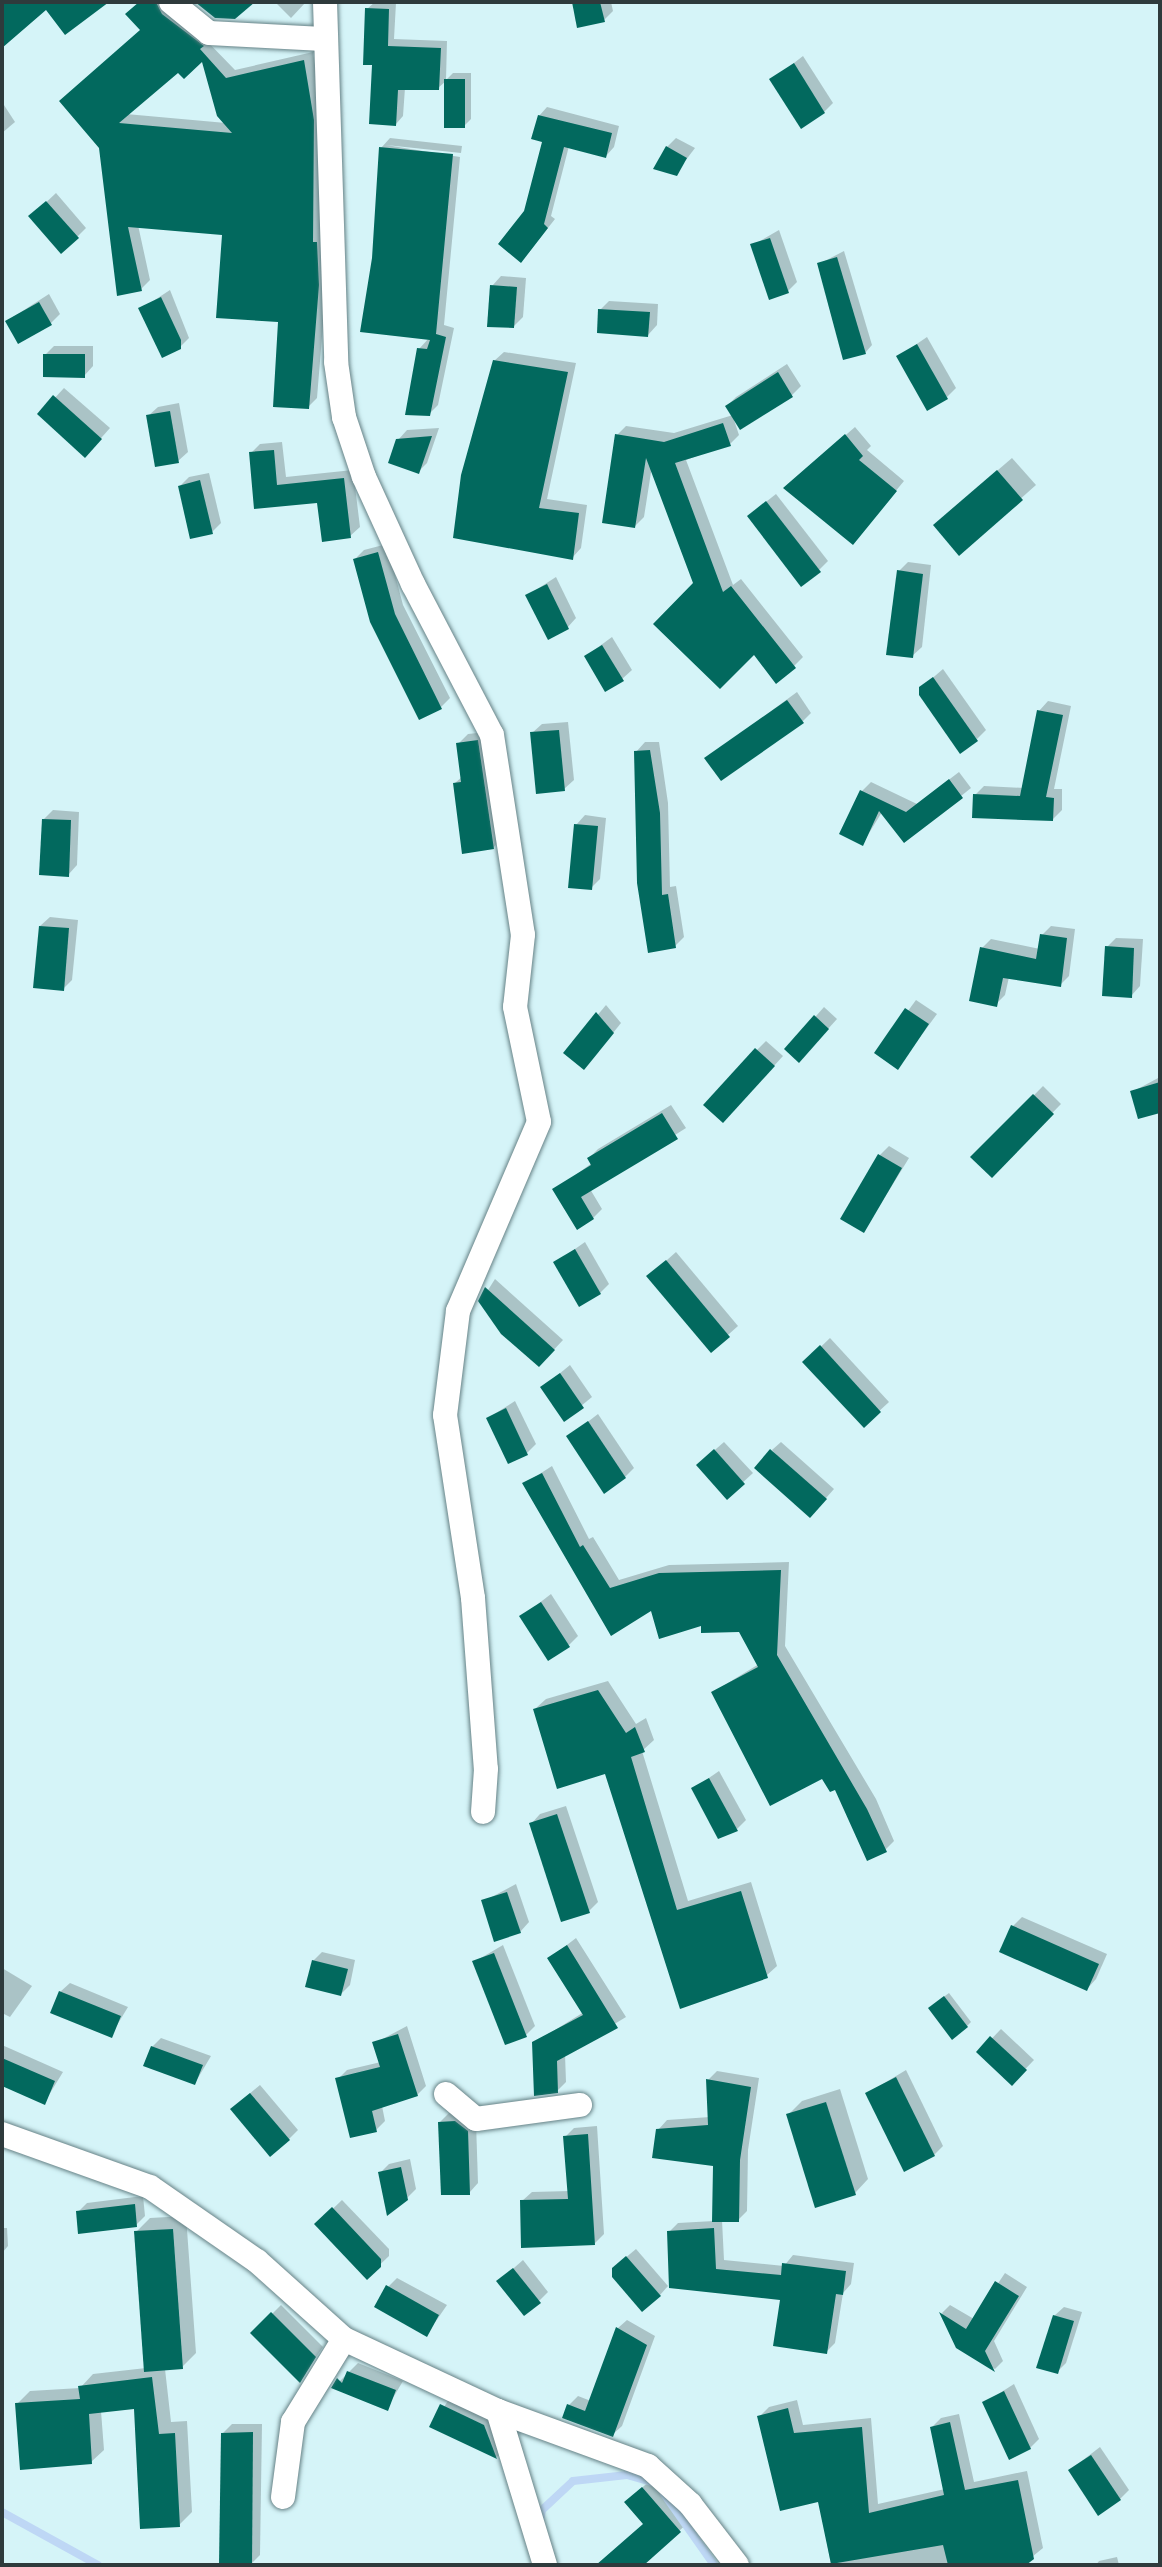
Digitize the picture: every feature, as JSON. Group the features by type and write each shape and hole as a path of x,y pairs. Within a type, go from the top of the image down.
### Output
{"street":[{"path":"171,2 209,33 229,38 323,39"},
{"path":"325,2 323,39 332,169 336,362 344,417 364,477 407,570 492,735 523,935 515,1007 539,1122 458,1311 445,1415 473,1598 486,1769 483,1812"},
{"path":"446,2094 476,2119 580,2105"},
{"path":"2,2134 150,2187 257,2261 344,2339 498,2411 648,2466 690,2504 737,2565"},
{"path":"283,2497 293,2422 344,2339"},
{"path":"498,2411 545,2565"}],"building":[{"path":"2,2 109,2 65,35 46,10 2,48"},
{"path":"139,2 156,2 162,14 204,46 200,49 226,78 304,60 314,120 313,242 317,242 319,285 309,409 273,407 278,322 216,318 222,235 128,227 142,291 117,296 99,148 59,101 140,30 125,14","holes":["202,62 217,116 232,133 119,123 178,73 184,79"]},
{"path":"195,2 255,2 235,19 215,18"},
{"path":"572,2 600,2 605,22 577,28"},
{"path":"365,8 389,9 388,46 441,48 439,90 398,90 396,126 369,124 372,65 363,65"},
{"path":"794,63 825,113 801,129 769,79"},
{"path":"444,79 465,79 465,128 444,128"},
{"path":"538,115 612,133 606,158 564,147 544,224 548,228 521,263 498,244 524,211 542,142 531,139"},
{"path":"666,146 687,158 677,176 653,169"},
{"path":"379,147 453,154 436,334 446,337 430,416 405,415 417,348 427,349 430,340 360,332 372,258"},
{"path":"46,201 79,238 61,254 28,216"},
{"path":"770,238 789,293 769,300 750,244"},
{"path":"837,257 866,354 843,360 817,263"},
{"path":"490,285 517,287 514,328 487,327"},
{"path":"161,297 181,340 181,349 162,358 138,308"},
{"path":"39,302 52,325 18,344 5,321"},
{"path":"598,309 650,312 648,337 597,333"},
{"path":"917,344 948,399 927,411 896,356"},
{"path":"43,354 85,354 85,378 43,377"},
{"path":"493,360 568,372 539,508 579,513 573,560 453,538 461,475"},
{"path":"778,372 793,397 740,430 725,406"},
{"path":"53,395 102,439 85,458 37,414"},
{"path":"170,411 179,463 155,467 146,415"},
{"path":"723,423 731,446 675,463 723,592 731,586 796,668 776,684 754,655 720,689 653,624 693,583 646,458 635,528 602,523 615,434 664,442"},
{"path":"845,434 863,456 859,460 897,491 853,545 783,488"},
{"path":"432,436 419,474 388,463 396,439"},
{"path":"274,450 277,485 344,478 351,538 322,542 317,503 254,509 249,452"},
{"path":"997,470 1023,500 959,556 933,525"},
{"path":"200,480 213,534 190,539 178,486"},
{"path":"766,501 821,572 801,587 747,516"},
{"path":"378,552 395,614 442,709 419,720 370,622 353,559"},
{"path":"897,570 923,574 913,658 886,655"},
{"path":"547,584 569,629 548,640 525,595"},
{"path":"602,645 624,681 605,692 584,656"},
{"path":"933,677 978,741 960,754 919,695 919,687"},
{"path":"787,700 804,723 721,781 704,758"},
{"path":"1037,710 1063,715 1046,797 1054,798 1053,821 972,818 973,794 1020,796"},
{"path":"559,730 565,791 536,794 530,732"},
{"path":"478,740 494,849 462,854 453,783 461,782 456,743"},
{"path":"650,750 660,813 662,895 668,894 676,948 648,953 637,883 634,751"},
{"path":"949,779 963,798 904,843 879,811 863,846 839,834 860,790 906,812"},
{"path":"42,819 71,820 69,877 39,875"},
{"path":"574,824 598,826 592,890 568,888"},
{"path":"39,926 69,928 64,991 33,988"},
{"path":"1040,934 1067,938 1061,987 1003,978 997,1007 969,1001 980,947 1036,959"},
{"path":"1105,946 1134,948 1132,998 1102,996"},
{"path":"905,1008 929,1024 898,1070 874,1053"},
{"path":"596,1012 614,1033 584,1070 563,1053"},
{"path":"814,1015 829,1029 799,1063 784,1049"},
{"path":"755,1048 775,1066 723,1123 703,1105"},
{"path":"1160,1082 1160,1113 1138,1119 1130,1091"},
{"path":"1033,1094 1054,1114 992,1178 970,1157"},
{"path":"662,1113 678,1139 581,1197 594,1219 577,1230 552,1189 591,1165 587,1158"},
{"path":"878,1154 902,1168 864,1233 840,1219"},
{"path":"575,1249 601,1294 579,1307 553,1262"},
{"path":"666,1260 730,1337 711,1353 646,1276"},
{"path":"485,1287 555,1350 539,1367 501,1334 478,1301"},
{"path":"820,1345 881,1412 864,1428 802,1362"},
{"path":"560,1373 584,1408 564,1422 540,1387"},
{"path":"506,1408 528,1455 508,1464 486,1418"},
{"path":"588,1421 626,1478 604,1494 566,1436"},
{"path":"714,1449 745,1484 727,1500 696,1465"},
{"path":"770,1449 827,1499 810,1518 754,1468"},
{"path":"542,1473 580,1547 583,1545 610,1588 659,1573 781,1570 777,1655 867,1809 887,1852 867,1861 835,1790 830,1792 822,1779 770,1806 711,1692 758,1667 739,1632 701,1633 701,1626 659,1639 651,1611 611,1636 522,1483"},
{"path":"541,1602 570,1647 548,1661 519,1616"},
{"path":"598,1690 626,1733 635,1727 645,1752 631,1757 677,1910 741,1891 768,1978 680,2009 605,1774 557,1789 533,1709"},
{"path":"709,1778 738,1831 718,1839 691,1788"},
{"path":"557,1814 590,1913 561,1922 529,1823"},
{"path":"507,1892 521,1933 494,1942 481,1900"},
{"path":"1011,1925 1099,1964 1087,1991 999,1952"},
{"path":"567,1945 618,2028 557,2061 558,2093 534,2096 532,2042 583,2015 547,1958"},
{"path":"494,1953 527,2037 505,2045 472,1961"},
{"path":"312,1960 348,1969 341,1996 305,1987"},
{"path":"59,1991 121,2016 112,2038 50,2013"},
{"path":"944,1996 968,2027 952,2040 928,2008"},
{"path":"398,2034 418,2096 372,2111 377,2132 350,2138 335,2078 380,2067 372,2042"},
{"path":"990,2036 1027,2070 1012,2086 976,2052"},
{"path":"151,2046 203,2065 195,2085 143,2066"},
{"path":"2,2058 55,2081 45,2105 2,2086"},
{"path":"896,2077 935,2156 904,2172 865,2093"},
{"path":"706,2079 751,2087 740,2160 739,2222 712,2222 713,2166 652,2158 656,2129 708,2125"},
{"path":"250,2093 290,2140 270,2157 230,2109"},
{"path":"826,2102 856,2195 815,2208 786,2114"},
{"path":"455,2121 468,2131 470,2195 441,2195 438,2122"},
{"path":"588,2134 595,2245 521,2248 520,2200 568,2199 563,2136"},
{"path":"401,2167 408,2200 387,2216 378,2172"},
{"path":"135,2204 137,2227 78,2234 76,2211"},
{"path":"332,2207 381,2259 381,2267 367,2280 314,2224"},
{"path":"714,2228 716,2269 781,2275 782,2263 846,2271 843,2295 836,2294 827,2354 773,2346 780,2300 669,2288 667,2231"},
{"path":"173,2229 183,2369 144,2372 134,2231"},
{"path":"626,2256 661,2296 642,2312 612,2277 612,2268"},
{"path":"513,2268 541,2303 524,2316 496,2281"},
{"path":"995,2281 1019,2296 985,2351 995,2372 956,2348 939,2312 966,2329"},
{"path":"386,2285 439,2315 427,2337 374,2307"},
{"path":"271,2312 316,2357 300,2383 250,2333"},
{"path":"1053,2315 1074,2321 1058,2374 1036,2368"},
{"path":"616,2327 647,2345 613,2437 562,2418 567,2404 585,2411"},
{"path":"347,2371 396,2390 388,2411 331,2388 337,2378 342,2383"},
{"path":"152,2377 159,2434 175,2433 180,2527 140,2529 134,2409 89,2414 92,2464 20,2470 15,2403 80,2399 78,2386"},
{"path":"1004,2391 1031,2449 1009,2460 982,2402"},
{"path":"440,2404 484,2425 497,2459 429,2427"},
{"path":"788,2408 794,2433 862,2427 869,2513 944,2495 930,2427 950,2422 965,2490 1018,2480 1034,2559 1026,2565 948,2565 943,2545 831,2564 818,2502 780,2511 757,2416"},
{"path":"253,2432 252,2565 219,2565 221,2433"},
{"path":"1091,2455 1121,2500 1098,2516 1068,2470"},
{"path":"642,2487 681,2532 644,2565 596,2565 643,2524 624,2502"}],"waterway":[{"path":"540,2522 542,2510 573,2481 627,2475 655,2483"},
{"path":"664,2494 714,2565"},
{"path":"2,2512 98,2565"}]}
